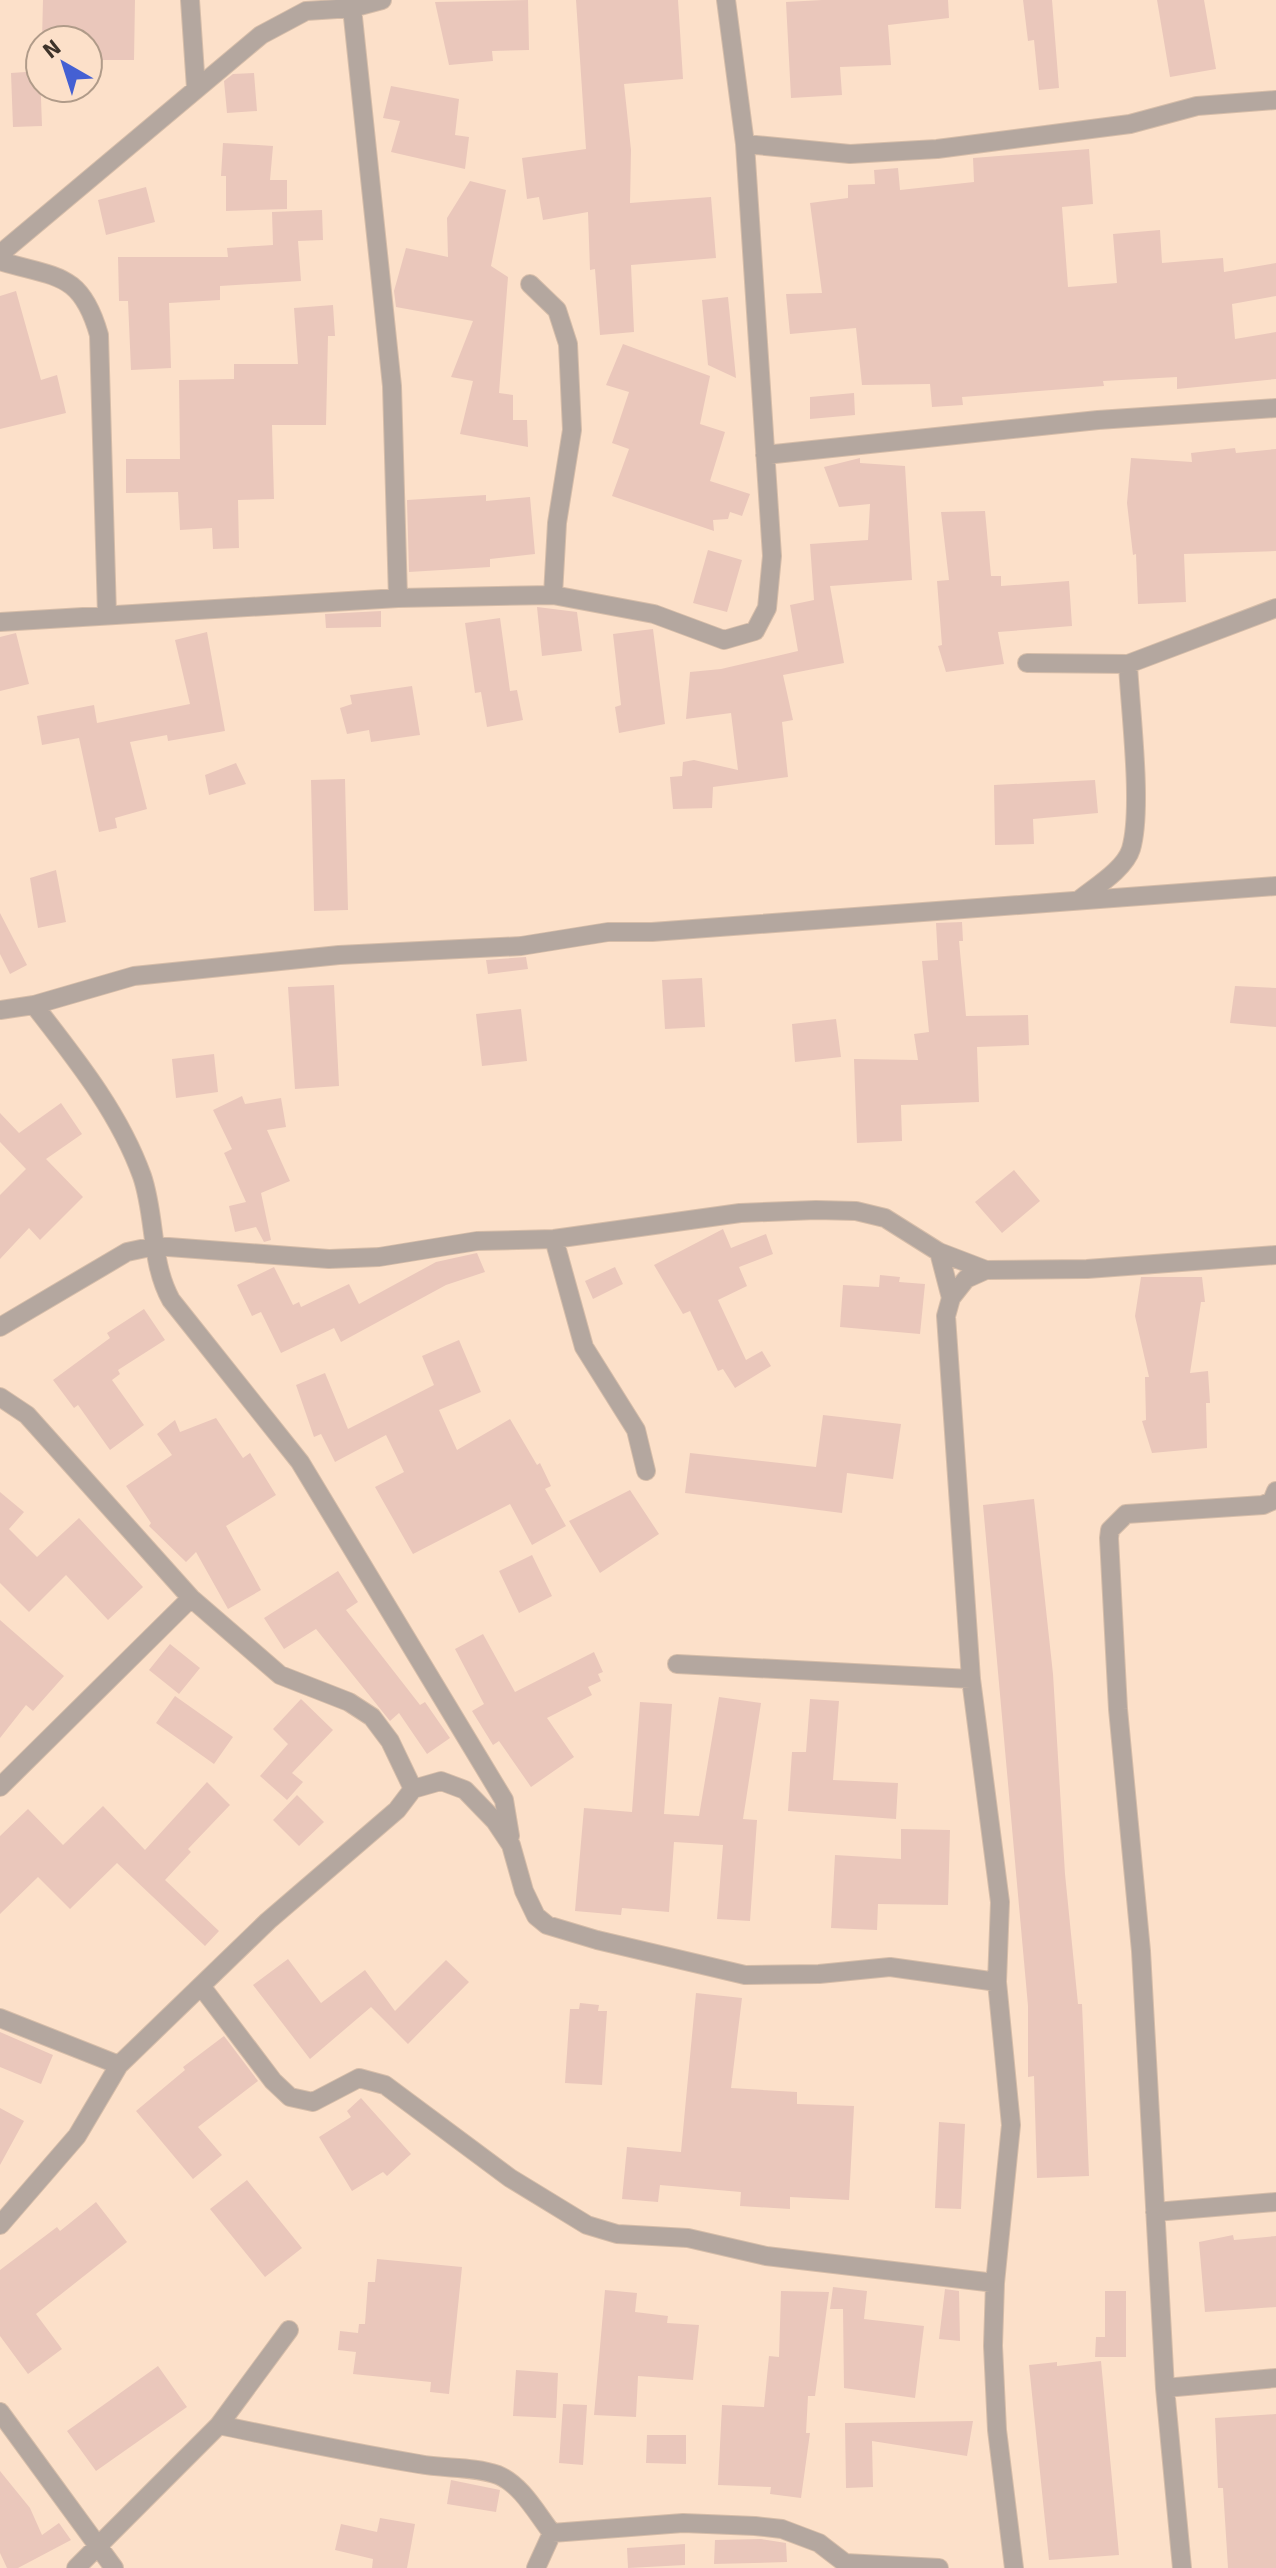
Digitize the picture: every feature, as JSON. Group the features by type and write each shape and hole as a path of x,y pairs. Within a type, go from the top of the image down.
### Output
{"street":[{"path":"190,0 196,88"},
{"path":"0,254 196,88 285,19 306,11 352,8 382,0"},
{"path":"0,622 398,598 553,595 654,614 724,640 755,631 767,608 772,556 745,144 726,0"},
{"path":"352,8 392,386 398,598"},
{"path":"745,144 850,154 937,149 1130,124 1197,106 1276,100"},
{"path":"0,261 65,280 79,288 91,306 99,335 107,615"},
{"path":"530,284 557,310 568,344 572,430 557,523 553,595"},
{"path":"765,455 1098,420 1276,408"},
{"path":"1027,663 1128,664 1276,608"},
{"path":"1079,900 1110,875 1131,851 1135,806 1128,664"},
{"path":"0,1010 34,1005 150,974 339,955 521,946 608,932 652,932 1276,886"},
{"path":"34,1005 87,1073 126,1140 150,1206 158,1272 171,1300 300,1462 504,1800 511,1845 524,1891 536,1916 547,1925 597,1940 745,1975 819,1974 890,1967 997,1982"},
{"path":"0,1327 127,1252 155,1246 329,1259 379,1257 477,1241 554,1239 726,1215 816,1210 856,1211 885,1218 939,1252 986,1270 1087,1269 1276,1255"},
{"path":"554,1239 584,1347 636,1430 646,1471"},
{"path":"939,1252 951,1298"},
{"path":"986,1270 966,1279 951,1298 946,1316 971,1679 1000,1902 997,1982 1011,2125 995,2283 997,2430 1014,2568"},
{"path":"0,1397 27,1415 191,1598 280,1675 320,1694 349,1702 372,1717 390,1741 413,1789"},
{"path":"1182,2568 1165,2388 1141,1951 1118,1709 1109,1538 1110,1530 1126,1514 1263,1505 1272,1501 1276,1491"},
{"path":"0,1787 191,1598"},
{"path":"677,1664 971,1679"},
{"path":"0,2225 77,2136 119,2065 341,1856 397,1810 413,1789 441,1781 465,1790 495,1821 511,1845"},
{"path":"201,1986 273,2081 290,2097 313,2102 359,2078 385,2085 510,2178 587,2225 617,2234 688,2238 766,2256 995,2283"},
{"path":"0,2018 51,2035 119,2065"},
{"path":"1155,2212 1276,2202"},
{"path":"76,2568 100,2548 219,2425 289,2330"},
{"path":"1165,2388 1276,2378"},
{"path":"0,2412 114,2568"},
{"path":"219,2425 374,2457 442,2468 466,2468 500,2476 517,2488 552,2533"},
{"path":"552,2533 683,2523 782,2529 819,2543 845,2566 939,2568"},
{"path":"536,2568 552,2533"}],"building":[{"path":"43,0 135,0 134,60 104,60 104,24 42,24"},
{"path":"528,0 529,50 492,51 493,61 449,65 435,2"},
{"path":"576,0 678,0 683,79 624,84 631,150 630,203 711,197 716,258 631,265 634,332 600,335 595,269 590,270 588,212 543,220 539,197 527,199 522,158 586,149"},
{"path":"948,0 949,18 888,25 891,65 840,67 842,95 791,98 786,2"},
{"path":"1023,0 1052,0 1059,88 1039,90 1034,40 1028,41"},
{"path":"1157,0 1204,0 1216,69 1170,77"},
{"path":"24,72 24,104 41,104 42,126 13,127 11,73"},
{"path":"254,73 257,111 227,113 224,81 233,74"},
{"path":"391,86 459,99 455,135 469,137 465,169 391,152 400,121 383,118"},
{"path":"223,143 273,146 270,180 287,180 287,209 226,211 226,176 221,176"},
{"path":"1089,149 1093,204 1062,207 1068,287 1117,283 1113,234 1160,230 1162,263 1223,258 1224,272 1276,263 1276,296 1232,304 1235,339 1276,332 1276,379 1177,389 1177,377 1103,381 1104,386 962,397 963,405 932,407 930,384 862,385 856,328 790,334 786,294 822,293 810,203 848,198 848,185 875,184 874,170 898,168 900,190 974,182 973,158"},
{"path":"470,181 506,190 491,266 508,277 499,393 513,395 513,420 527,420 528,447 460,434 473,381 451,377 473,321 396,307 394,291 406,248 448,257 447,218"},
{"path":"146,187 155,222 106,235 98,200"},
{"path":"322,210 323,240 298,241 301,281 220,286 220,300 169,303 171,368 131,370 128,301 119,301 118,257 228,257 227,248 273,245 272,212"},
{"path":"16,291 41,380 57,375 66,413 0,429 0,296"},
{"path":"728,297 736,378 708,365 702,300"},
{"path":"333,305 335,336 328,336 326,425 272,425 274,499 238,500 239,548 213,549 212,528 180,530 178,492 126,493 126,459 180,459 179,380 234,379 234,364 298,364 294,308"},
{"path":"623,344 710,376 700,424 725,432 710,481 750,494 742,516 730,512 728,519 713,520 714,531 612,496 629,449 612,443 629,392 606,385"},
{"path":"854,393 855,415 810,419 810,397"},
{"path":"1235,448 1236,453 1276,449 1276,551 1184,554 1186,602 1138,604 1136,554 1133,555 1127,503 1131,458 1192,462 1191,453"},
{"path":"860,458 860,463 905,466 912,580 830,586 844,663 783,675 793,720 782,722 788,777 713,787 712,808 673,809 670,777 682,776 683,762 694,760 738,770 731,713 686,719 690,672 721,669 798,651 790,605 814,600 810,544 868,540 870,504 839,507 824,467"},
{"path":"486,495 486,501 530,497 535,554 490,559 490,567 409,572 407,500"},
{"path":"985,511 991,576 1001,576 1001,586 1069,581 1072,626 998,632 1004,664 946,672 938,646 942,645 937,581 949,580 941,512"},
{"path":"708,550 742,560 727,612 693,603"},
{"path":"537,607 577,612 582,651 542,656"},
{"path":"381,611 381,627 326,628 325,614"},
{"path":"500,618 510,691 517,690 523,720 487,727 481,692 475,693 465,623"},
{"path":"653,629 665,724 619,733 615,707 621,705 613,634"},
{"path":"207,632 225,731 168,741 167,735 130,742 147,809 115,818 117,828 99,832 79,738 42,745 37,716 94,705 97,723 190,704 175,640"},
{"path":"16,633 29,684 0,691 0,637"},
{"path":"412,686 420,735 371,742 369,730 347,734 340,708 352,704 350,695"},
{"path":"236,763 246,784 209,795 205,775"},
{"path":"345,779 348,910 314,911 311,780"},
{"path":"1095,780 1098,813 1033,819 1034,844 995,845 994,785"},
{"path":"56,870 66,922 38,928 30,878"},
{"path":"0,913 27,965 10,974 0,954"},
{"path":"962,922 963,941 959,941 966,1016 1028,1015 1029,1045 977,1047 979,1102 901,1105 902,1141 857,1143 854,1059 918,1060 914,1034 929,1032 922,961 938,960 936,923"},
{"path":"526,957 528,969 488,974 486,960"},
{"path":"702,978 705,1027 665,1029 662,980"},
{"path":"334,985 339,1086 295,1089 288,987"},
{"path":"1235,986 1276,988 1276,1027 1230,1023"},
{"path":"521,1009 527,1061 482,1066 476,1014"},
{"path":"836,1019 841,1057 795,1062 792,1024"},
{"path":"214,1054 218,1092 176,1098 172,1059"},
{"path":"242,1096 245,1104 281,1098 286,1127 267,1130 290,1181 261,1193 271,1240 264,1242 256,1227 235,1232 229,1206 246,1202 224,1153 232,1149 213,1110"},
{"path":"61,1103 82,1134 46,1159 83,1197 40,1240 29,1228 0,1259 0,1195 26,1169 0,1142 0,1113 19,1133"},
{"path":"1014,1170 1040,1201 1002,1233 975,1202"},
{"path":"723,1229 731,1248 766,1234 773,1254 739,1267 747,1286 718,1300 746,1360 762,1351 771,1366 735,1388 723,1369 718,1371 690,1311 683,1314 654,1265"},
{"path":"477,1253 485,1272 446,1285 341,1342 334,1328 281,1353 261,1312 252,1316 237,1285 274,1267 293,1305 299,1302 301,1307 349,1284 359,1304 436,1262"},
{"path":"615,1267 623,1284 593,1299 585,1281"},
{"path":"880,1275 900,1277 899,1282 925,1284 920,1334 840,1327 843,1285 879,1287"},
{"path":"1141,1277 1202,1277 1205,1302 1201,1302 1190,1373 1208,1371 1210,1403 1206,1403 1207,1448 1152,1453 1142,1421 1146,1420 1145,1377 1149,1377 1135,1316"},
{"path":"144,1309 165,1340 118,1370 120,1374 112,1380 144,1425 110,1450 78,1405 74,1408 53,1380 110,1338 107,1333"},
{"path":"459,1340 481,1392 439,1410 457,1450 510,1419 537,1465 540,1463 551,1486 545,1489 566,1526 532,1545 510,1504 413,1554 375,1487 404,1472 386,1435 335,1462 321,1434 314,1437 296,1385 325,1373 348,1429 434,1385 422,1356"},
{"path":"823,1415 901,1424 893,1479 847,1473 842,1513 685,1493 690,1453 816,1467"},
{"path":"216,1418 243,1458 250,1453 276,1495 226,1526 261,1590 228,1609 196,1552 186,1562 149,1526 151,1523 126,1486 172,1455 157,1434 175,1420 180,1432"},
{"path":"630,1490 659,1534 600,1573 569,1521"},
{"path":"0,1492 24,1512 9,1529 37,1557 79,1518 143,1587 108,1620 66,1575 29,1612 0,1583"},
{"path":"1034,1499 1053,1674 1065,1874 1078,2004 1082,2004 1089,2176 1037,2178 1034,2076 1028,2077 1028,2006 983,1505"},
{"path":"532,1555 552,1596 519,1613 499,1571"},
{"path":"338,1571 358,1602 346,1610 420,1705 425,1702 450,1738 427,1754 399,1713 390,1721 316,1629 284,1649 264,1618"},
{"path":"0,1620 64,1676 33,1711 26,1705 0,1738"},
{"path":"483,1634 515,1692 594,1652 603,1672 598,1674 601,1681 588,1687 592,1695 547,1718 574,1757 531,1787 499,1741 493,1745 472,1711 484,1704 455,1649"},
{"path":"170,1644 200,1668 179,1694 149,1670"},
{"path":"175,1696 233,1737 214,1764 156,1723"},
{"path":"719,1697 761,1703 743,1819 757,1820 750,1921 717,1919 723,1845 674,1842 669,1912 622,1908 621,1915 575,1911 584,1808 632,1812 640,1702 672,1704 664,1814 699,1816"},
{"path":"301,1699 333,1730 292,1773 303,1782 287,1800 260,1776 288,1744 273,1729"},
{"path":"810,1699 839,1701 833,1780 898,1783 896,1819 788,1811 792,1752 806,1752"},
{"path":"207,1782 230,1805 188,1849 191,1852 165,1880 219,1931 205,1946 117,1863 70,1909 38,1877 0,1914 0,1836 28,1809 63,1845 103,1806 145,1850"},
{"path":"297,1795 324,1822 299,1846 273,1820"},
{"path":"901,1829 950,1830 948,1905 878,1904 877,1930 831,1928 835,1855 901,1859"},
{"path":"288,1959 321,2003 365,1970 395,2011 446,1960 469,1982 408,2044 371,2007 310,2059 253,1985"},
{"path":"696,1993 742,1998 731,2088 797,2092 797,2104 854,2106 849,2200 790,2197 790,2209 740,2206 741,2192 660,2185 658,2202 622,2199 627,2147 681,2152"},
{"path":"580,2003 599,2005 598,2011 607,2011 602,2085 565,2083 570,2009 579,2009"},
{"path":"0,2032 53,2055 41,2084 0,2067"},
{"path":"224,2036 258,2081 198,2127 222,2155 193,2179 136,2111 185,2070 183,2067"},
{"path":"361,2098 411,2154 387,2176 383,2172 352,2191 319,2137 351,2117 347,2111"},
{"path":"0,2108 24,2121 0,2165"},
{"path":"939,2122 965,2124 961,2209 935,2208"},
{"path":"247,2180 302,2248 265,2277 210,2209"},
{"path":"96,2202 127,2242 36,2314 62,2349 28,2374 0,2336 0,2270 57,2227 60,2231"},
{"path":"1233,2235 1234,2240 1276,2236 1276,2307 1205,2312 1199,2242"},
{"path":"377,2259 462,2267 449,2394 430,2392 431,2382 353,2374 356,2352 338,2350 340,2331 358,2333 359,2324 365,2324 368,2282 375,2282"},
{"path":"833,2287 867,2291 864,2319 924,2326 915,2398 844,2388 843,2309 830,2309"},
{"path":"945,2289 959,2291 960,2341 939,2339"},
{"path":"605,2290 637,2293 635,2312 668,2316 667,2323 699,2325 693,2380 638,2376 636,2417 594,2415"},
{"path":"781,2291 829,2292 815,2396 808,2396 806,2433 810,2433 801,2498 770,2494 771,2487 718,2485 722,2405 764,2407 769,2356 779,2357"},
{"path":"1105,2291 1126,2291 1126,2357 1095,2357 1096,2337 1105,2337"},
{"path":"1101,2361 1119,2555 1049,2560 1029,2365 1057,2362 1057,2366"},
{"path":"158,2366 187,2407 96,2471 67,2431"},
{"path":"516,2370 558,2373 556,2418 513,2416"},
{"path":"563,2404 587,2405 583,2465 559,2463"},
{"path":"1276,2414 1276,2568 1228,2568 1223,2488 1218,2488 1215,2418"},
{"path":"973,2421 967,2456 872,2441 873,2487 846,2488 845,2423"},
{"path":"647,2435 686,2435 686,2464 646,2463"},
{"path":"0,2471 30,2508 42,2535 59,2523 71,2540 18,2568 7,2568 0,2553"},
{"path":"451,2480 500,2490 496,2512 447,2504"},
{"path":"380,2518 415,2524 407,2568 372,2568 373,2559 335,2550 341,2524 377,2532"},
{"path":"761,2539 786,2543 787,2562 714,2564 715,2540"},
{"path":"685,2544 685,2565 628,2568 627,2548"}]}
